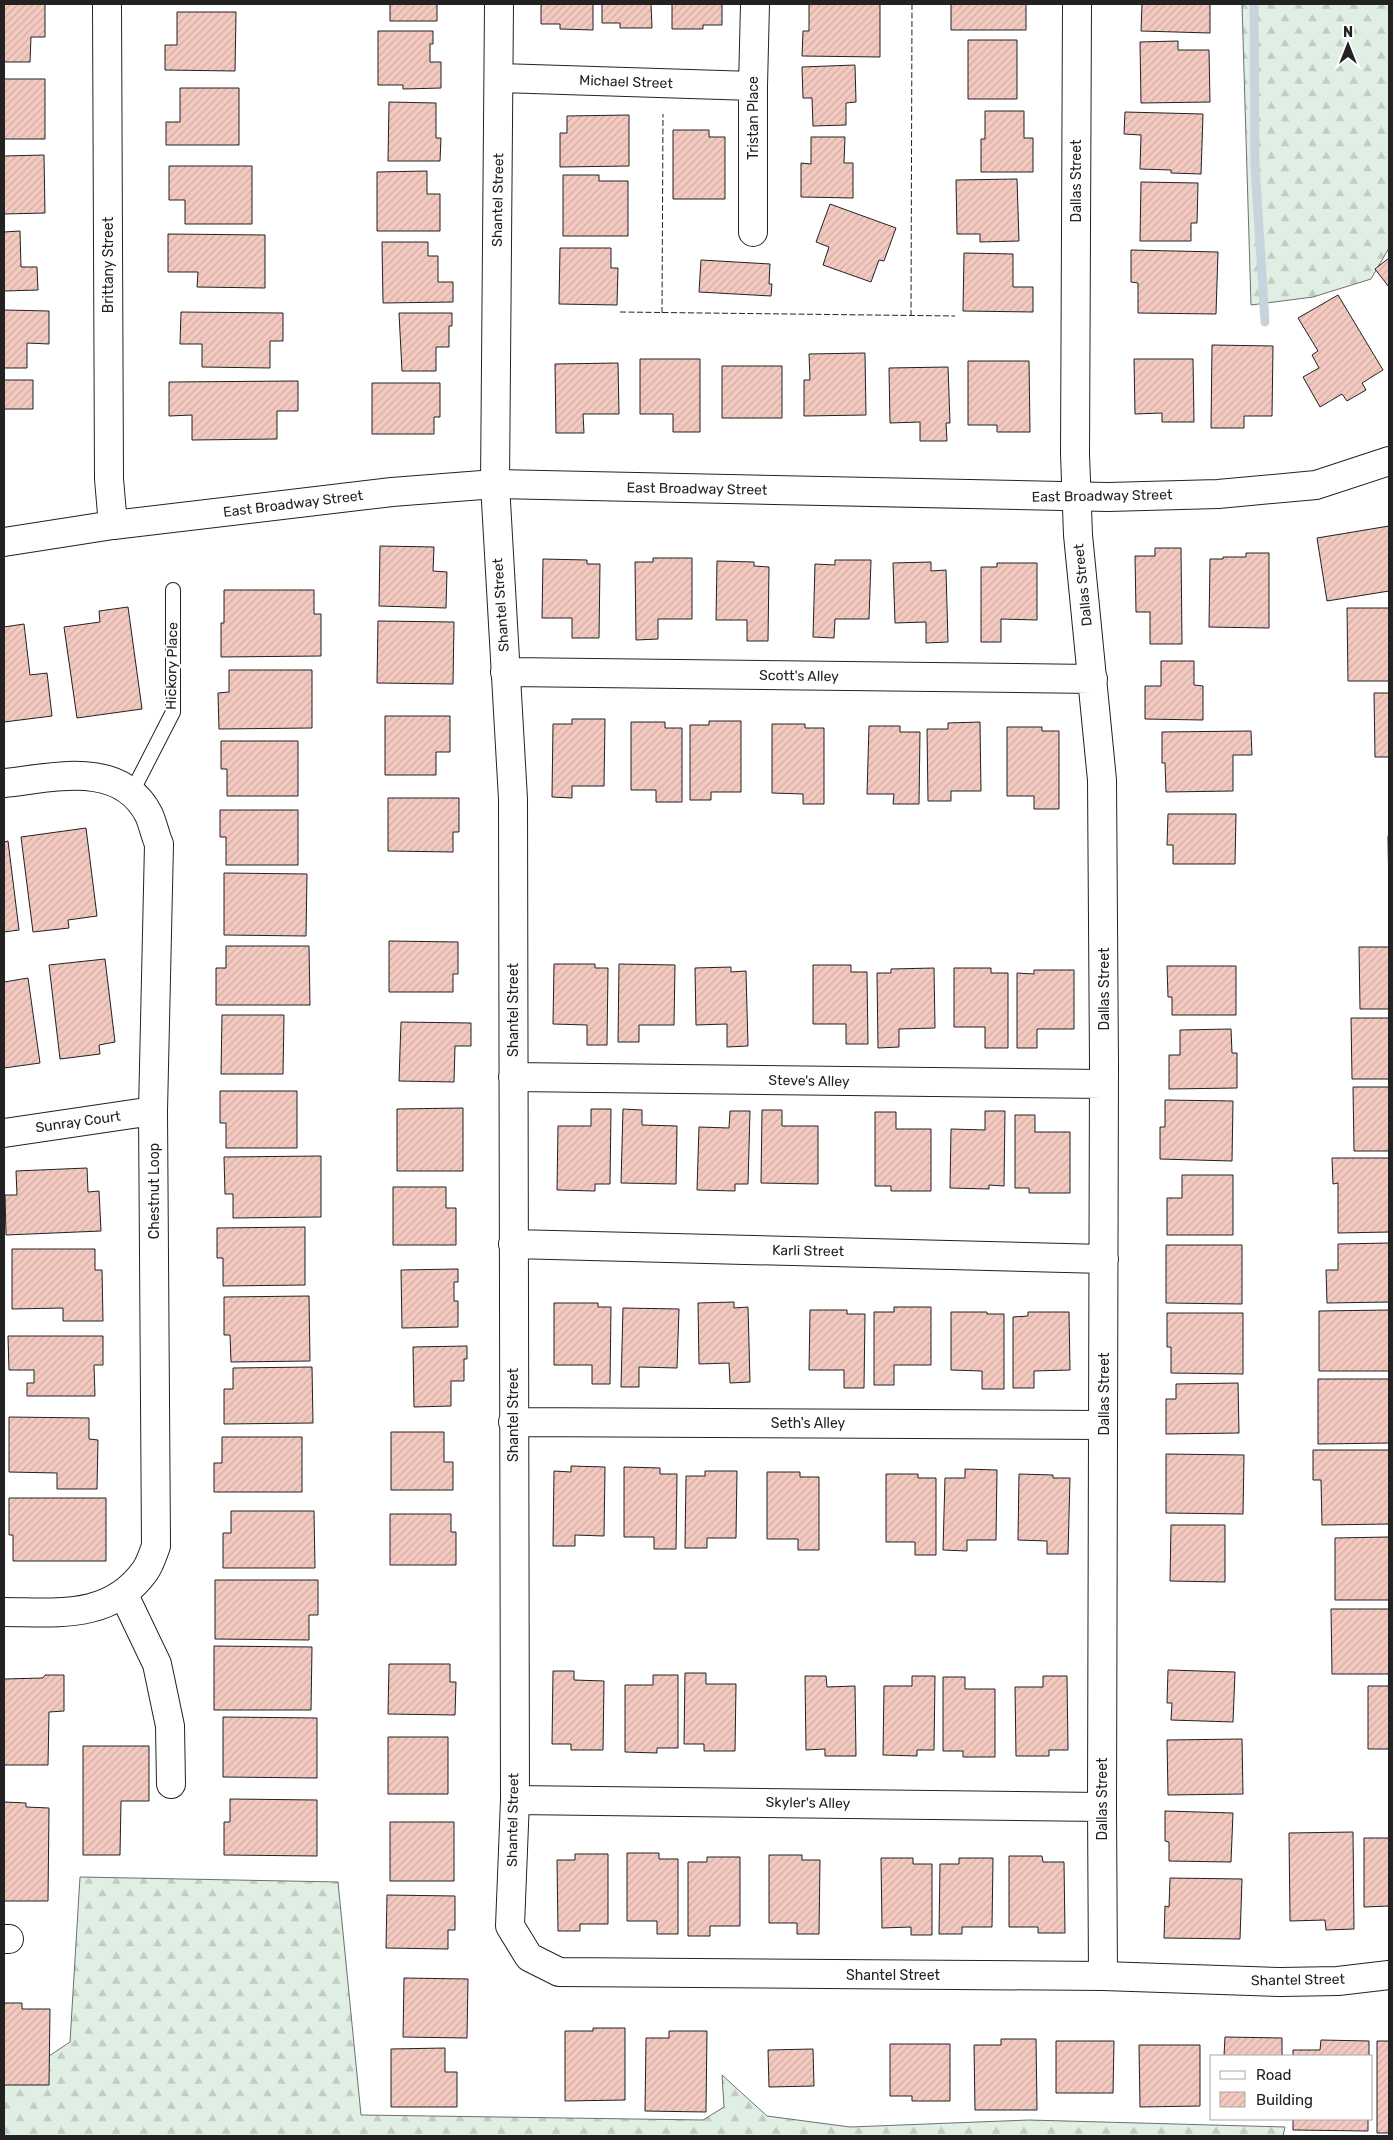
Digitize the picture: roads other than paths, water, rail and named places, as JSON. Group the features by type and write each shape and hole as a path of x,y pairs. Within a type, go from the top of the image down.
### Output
{"street":[{"name":"Brittany Street","path":"106,4 109,479 113,525"},
{"name":"Shantel Street","path":"500,4 494,484 513,799 515,1800 510,1926 528,1957 559,1972 1103,1976 1290,1982 1338,1981 1389,1975"},
{"name":"Tristan Place","path":"753,232 755,4"},
{"name":"Dallas Street","path":"1077,4 1074,436 1077,527 1102,780 1104,1084 1103,1976"},
{"name":"Michael Street","path":"499,78 753,86"},
{"name":"East Broadway Street","path":"4,542 113,525 392,492 494,484 1077,497 1218,494 1316,485 1389,461"},
{"name":"Scott's Alley","path":"505,672 1093,679"},
{"name":"Chestnut Loop","path":"4,783 82,774 105,778 132,792 149,815 159,844 153,1112 156,1546 146,1570 124,1595 95,1609 65,1612 4,1612"},
{"name":"Steve's Alley","path":"513,1077 1104,1084"},
{"name":"Sunray Court","path":"4,1133 153,1112"},
{"name":"Karli Street","path":"513,1244 1104,1258"},
{"name":"Seth's Alley","path":"513,1422 1104,1425"},
{"path":"124,1595 157,1664 170,1726 171,1784"},
{"name":"Skyler's Alley","path":"515,1800 1102,1807"}],"lane":[{"name":"Hickory Place","path":"132,792 173,712 173,590"}],"waterway":[{"path":"1254,4 1255,166 1265,322"}]}
